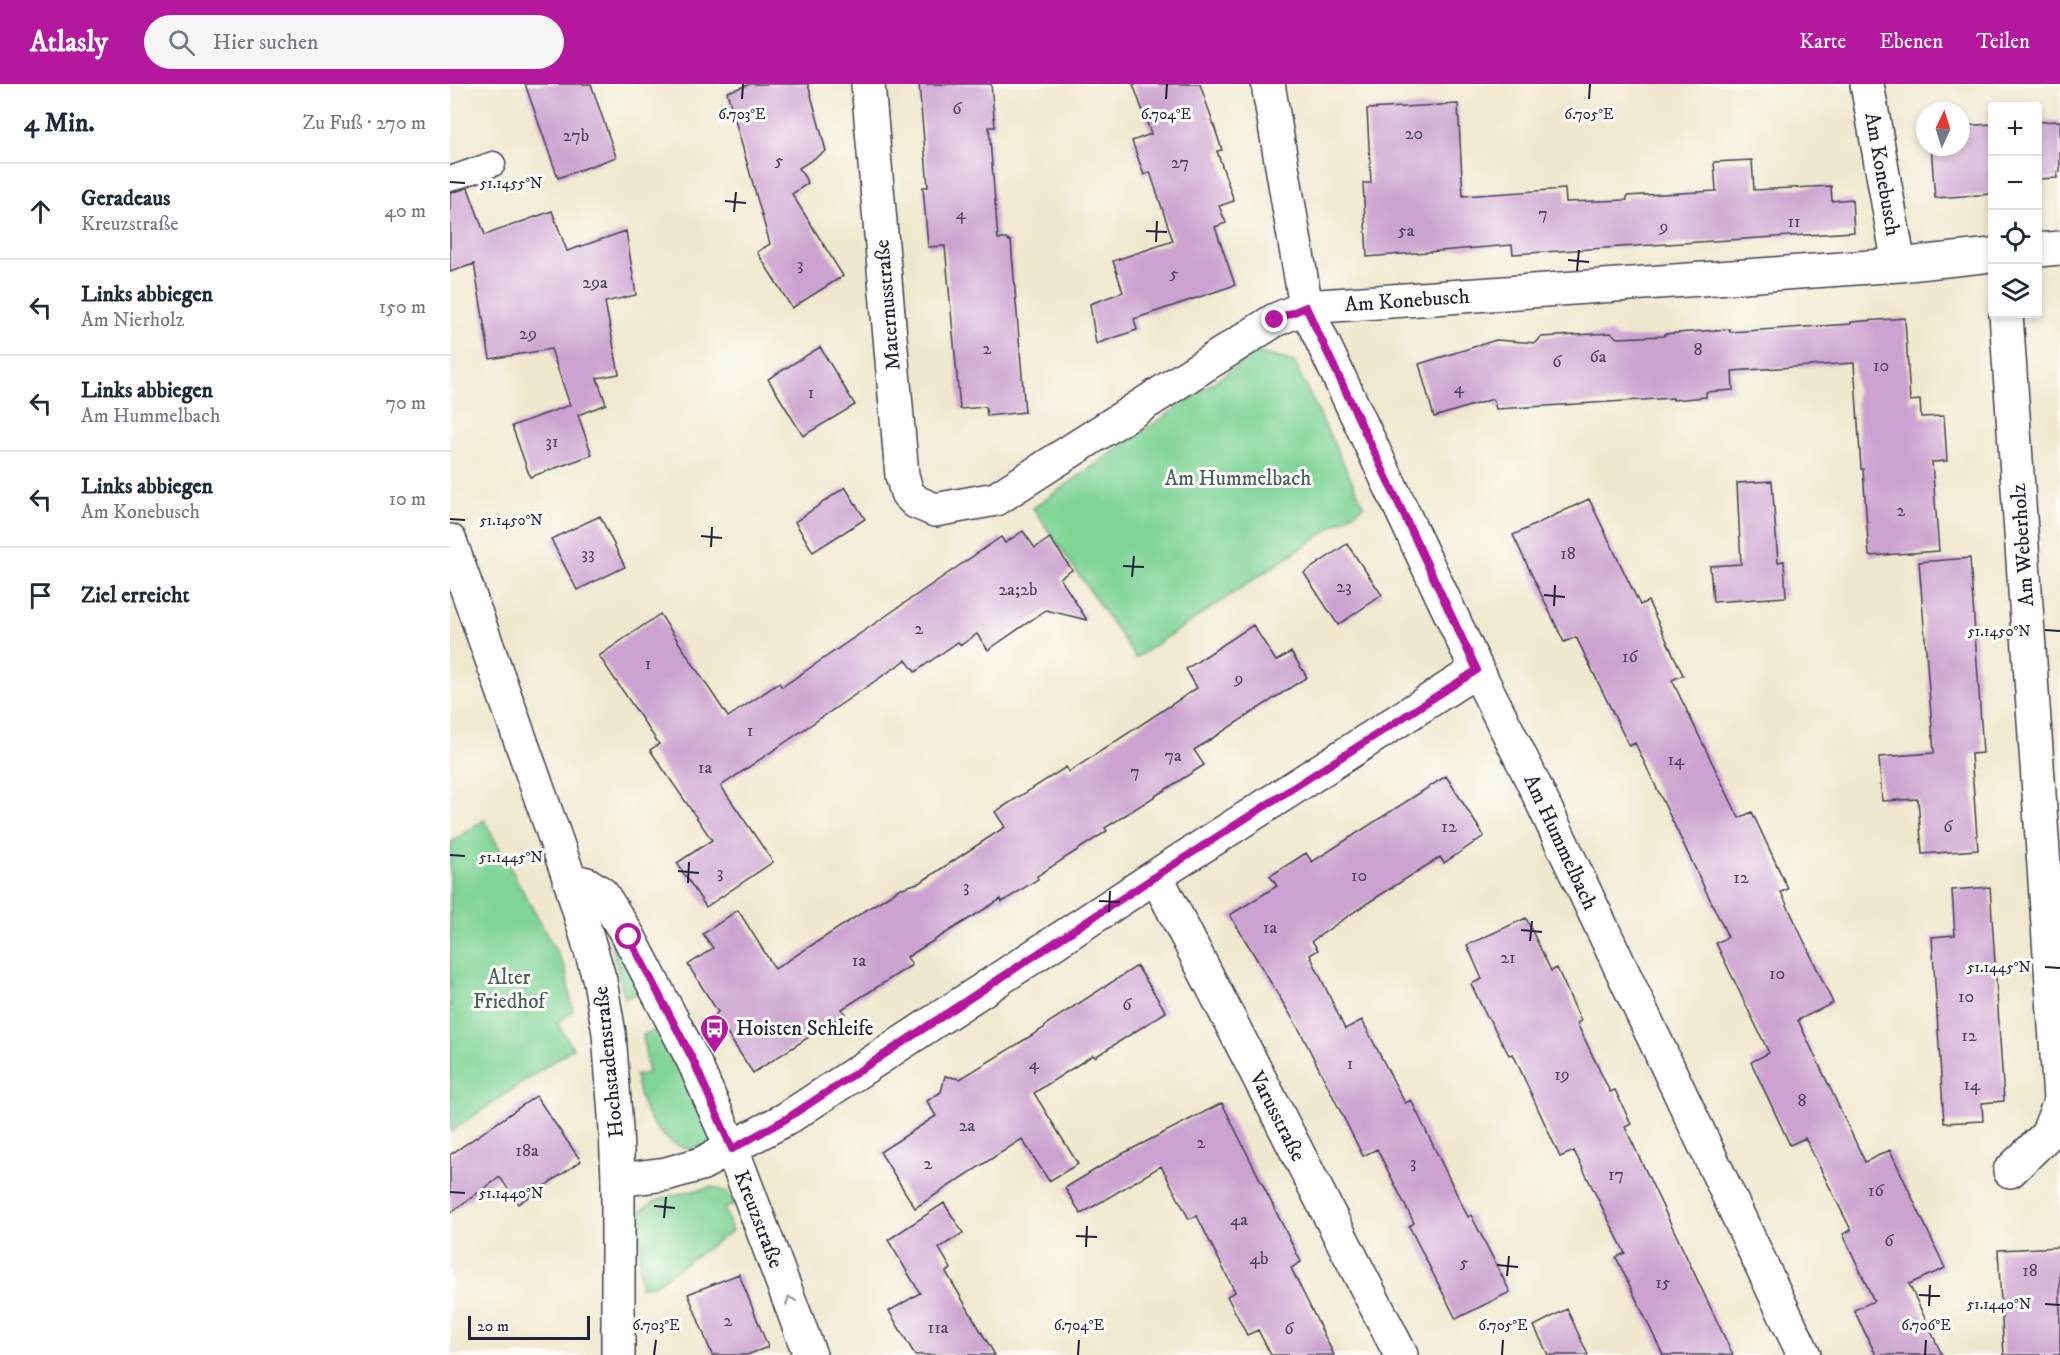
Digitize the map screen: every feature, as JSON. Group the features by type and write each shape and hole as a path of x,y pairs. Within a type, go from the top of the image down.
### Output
{"street":[{"name":"Maternusstraße","path":"868,84 902,475 907,494 916,502 935,510"},
{"name":"Am Hummelbach","path":"1268,84 1306,307 1804,1355"},
{"name":"Am Konebusch","path":"1867,84 1899,264"},
{"path":"2042,250 2060,248"},
{"name":"Am Konebusch","path":"935,510 996,499 1275,320 1306,307 1899,264 1988,255"},
{"name":"Am Weberholz","path":"2006,318 2060,1100 2047,1135 2010,1171"},
{"name":"Hochstadenstraße","path":"450,541 570,880 600,981 609,1034 618,1180 618,1355"},
{"path":"618,1180 666,1174 701,1164 786,1119 1156,876 1477,670"},
{"name":"Varusstraße","path":"1156,876 1401,1355"},
{"name":"Kreuzstraße","path":"570,880 587,884 602,894 629,937 694,1062 732,1149 810,1355"}],"lane":[{"path":"450,178 494,164"}],"green space":[{"name":"Am Hummelbach","path":"1257,352 1294,362 1364,506 1136,658 1033,508"},
{"name":"Alter Friedhof","path":"484,820 565,968 573,1011 557,1023 573,1048 450,1132 450,843"},
{"path":"613,935 646,989 625,999 609,937"},
{"path":"663,1027 719,1142 706,1148 692,1149 678,1146 656,1128 642,1102 636,1075 648,1073 643,1035"},
{"path":"711,1187 726,1193 736,1205 724,1208 732,1231 654,1285 640,1287 640,1212 655,1201"}],"building":[{"path":"525,84 591,84 616,157 558,178"},
{"path":"751,84 808,84 826,151 799,168 808,183 792,194 843,276 792,308 757,252 770,244 727,92"},
{"path":"919,84 991,84 995,127 989,127 998,239 1011,241 1025,412 987,416 986,407 960,409 945,246 928,247 923,187 928,187"},
{"path":"1133,84 1200,84 1222,150 1217,151 1234,201 1219,206 1226,223 1215,227 1235,285 1134,319 1137,330 1096,344 1090,304 1123,292 1113,261 1173,241 1150,172 1144,175 1132,141 1151,134"},
{"path":"1458,104 1463,196 1565,189 1566,202 1627,200 1627,196 1716,191 1714,162 1752,160 1754,190 1831,186 1832,201 1852,199 1854,232 1513,254 1512,245 1367,257 1363,183 1371,183 1367,109"},
{"path":"2060,121 2060,172 2057,172 2057,178 2042,179 2042,122"},
{"path":"1988,124 1988,194 1935,198 1932,156 1970,156 1970,125"},
{"path":"468,188 485,235 552,211 567,251 626,231 636,295 605,302 619,374 597,378 606,404 578,415 592,455 530,477 512,426 570,405 551,349 490,359 474,264 450,272 450,193"},
{"path":"1905,318 1910,401 1920,400 1921,417 1944,416 1947,461 1932,462 1939,551 1869,556 1854,363 1732,371 1733,390 1706,392 1706,397 1496,409 1493,399 1434,417 1419,364 1496,340 1536,343 1541,337 1611,333 1617,338 1664,336 1664,334 1730,329 1730,332"},
{"path":"820,347 855,405 803,436 768,379"},
{"path":"1772,481 1778,562 1784,561 1786,597 1713,602 1710,566 1741,564 1737,483"},
{"path":"845,487 865,519 813,552 795,522"},
{"path":"1589,499 1640,605 1648,601 1683,675 1672,680 1739,818 1752,812 1788,889 1781,892 1833,1003 1798,1020 1865,1162 1890,1150 1945,1268 1909,1284 1942,1355 1876,1355 1854,1310 1874,1301 1843,1234 1851,1230 1805,1138 1790,1145 1751,1062 1769,1053 1716,943 1728,937 1635,743 1629,746 1576,637 1564,642 1513,535"},
{"path":"600,516 625,567 577,590 551,539"},
{"path":"1023,531 1035,548 1050,538 1072,570 1060,578 1087,620 1046,610 988,650 977,634 961,645 958,642 915,672 906,660 721,786 773,862 706,907 677,863 712,840 650,750 659,744 599,656 660,614 728,717 779,683 782,687 1001,537 1005,543"},
{"path":"1347,544 1382,595 1338,625 1304,573"},
{"path":"1970,558 1983,753 1971,754 1978,850 1922,854 1918,799 1882,801 1879,757 1934,753 1919,562"},
{"path":"1253,625 1276,661 1291,652 1307,677 1194,750 1204,765 1105,828 1107,831 1037,876 1038,879 907,957 912,965 842,1009 845,1014 753,1073 715,1015 718,1012 688,965 713,948 703,934 738,910 775,969 899,889 921,882 1005,827 995,812 1066,767 1069,772 1197,688 1186,669"},
{"path":"1446,776 1484,836 1444,863 1440,857 1363,906 1312,941 1318,950 1310,955 1345,1029 1362,1020 1405,1103 1411,1100 1468,1217 1471,1215 1510,1292 1456,1319 1409,1226 1414,1223 1377,1149 1363,1156 1300,1031 1230,915 1277,886 1270,876 1306,853 1312,862"},
{"path":"1990,887 2004,1101 1982,1103 1983,1121 1944,1123 1932,937 1955,935 1952,890"},
{"path":"1526,918 1551,971 1557,968 1581,1021 1577,1023 1610,1092 1615,1090 1631,1124 1625,1127 1733,1355 1663,1355 1616,1257 1625,1253 1574,1151 1560,1157 1513,1054 1509,1055 1471,984 1482,979 1467,945"},
{"path":"1137,966 1166,1012 1034,1093 1078,1164 1049,1181 1022,1139 915,1208 880,1152 936,1116 927,1101 941,1092 945,1076 960,1079 1044,1028 1048,1023"},
{"path":"536,1096 581,1161 518,1204 500,1177 450,1213 450,1155"},
{"path":"1222,1103 1301,1262 1291,1268 1334,1355 1271,1355 1258,1330 1247,1335 1227,1296 1235,1292 1197,1216 1189,1219 1161,1166 1081,1214 1065,1188 1116,1157"},
{"path":"944,1203 963,1233 939,1248 951,1269 946,1272 995,1355 915,1355 889,1311 920,1293 888,1240"},
{"path":"2060,1247 2060,1355 2004,1355 1998,1250"},
{"path":"739,1274 768,1347 747,1355 712,1355 688,1294"},
{"path":"1567,1309 1588,1355 1548,1355 1534,1326"}],"place":[{"name":"Hoisten Schleife","path":"715,1054"}],"route":[{"path":"629,937 694,1062 732,1149 786,1119 1156,876 1477,670 1306,307 1275,320"}]}
